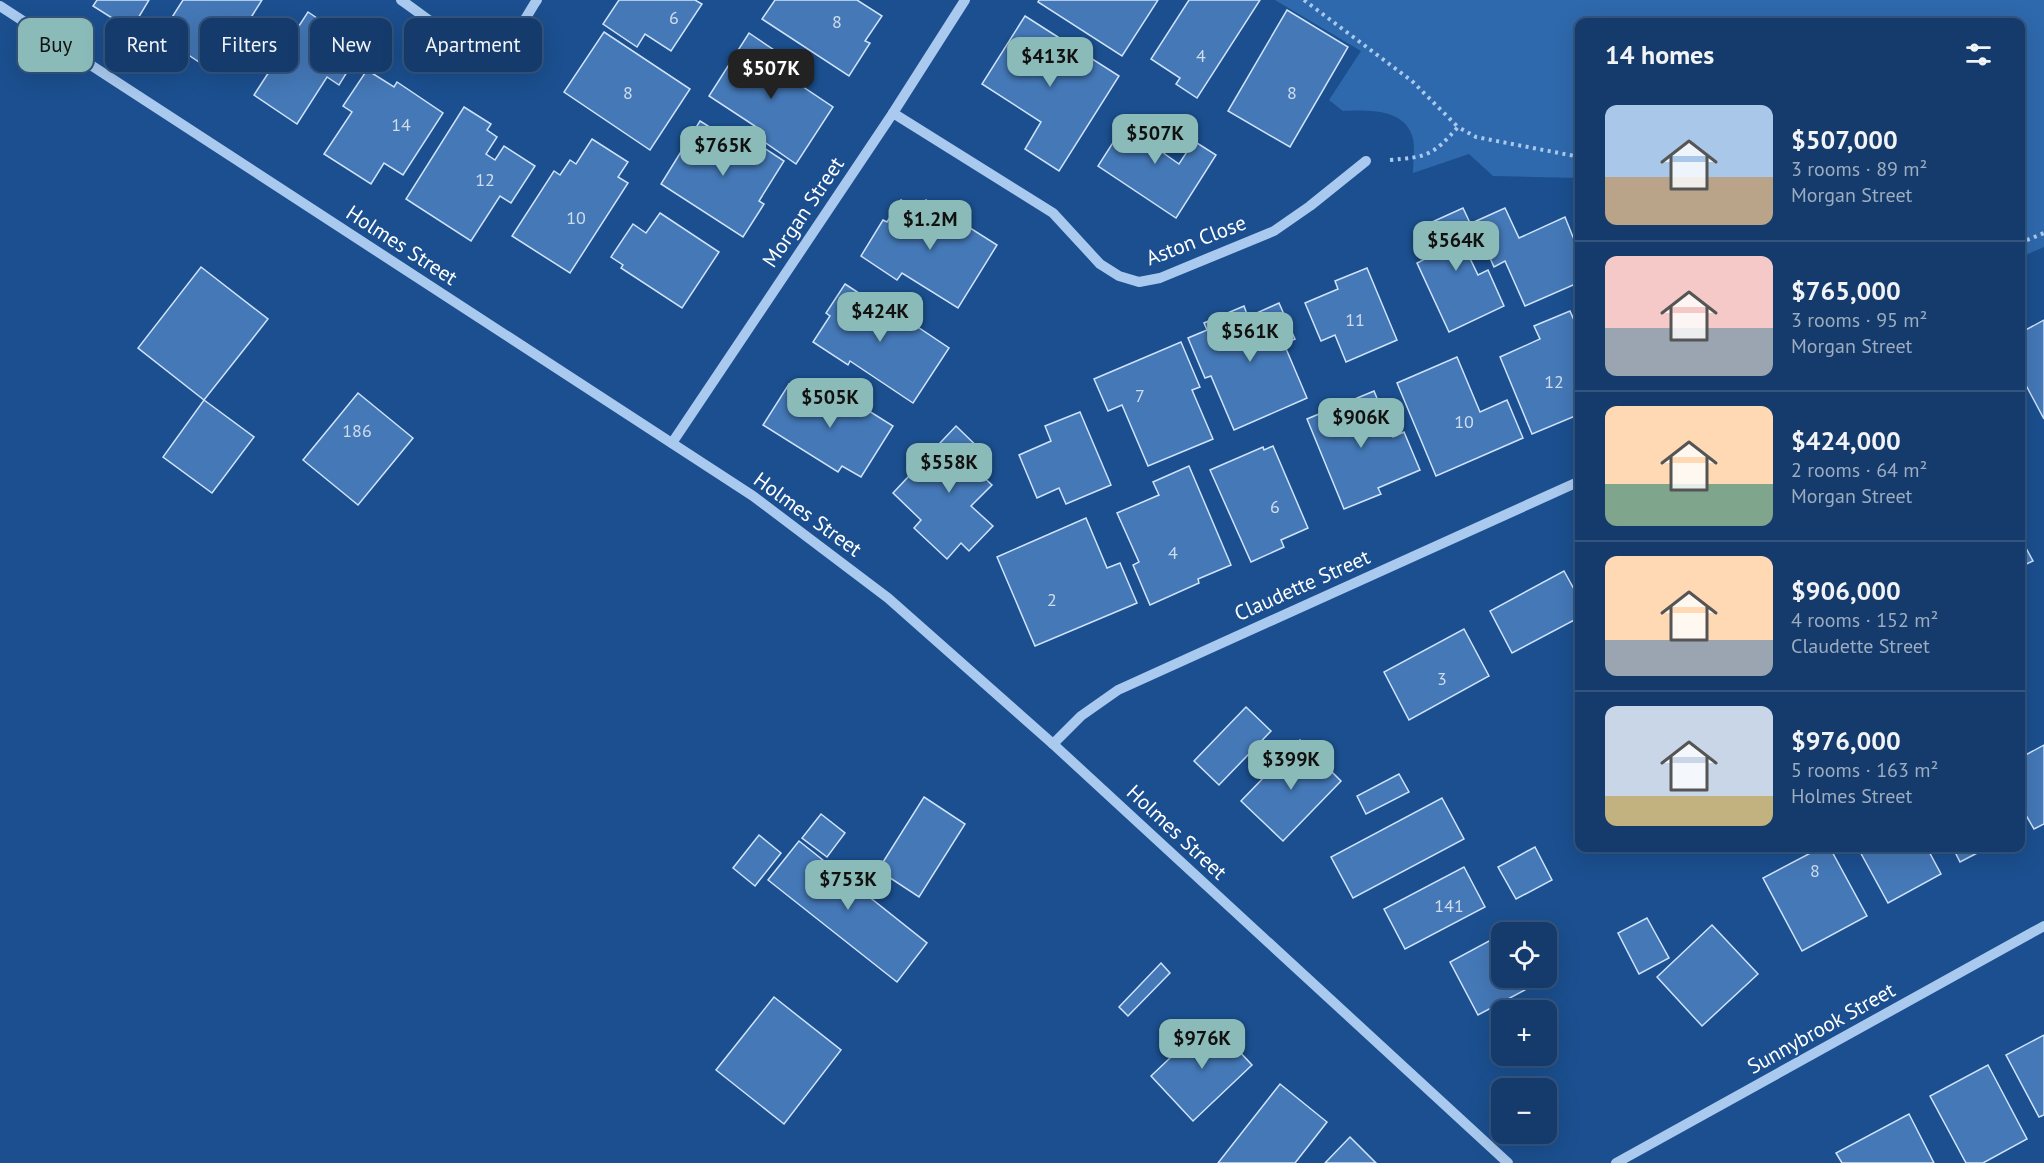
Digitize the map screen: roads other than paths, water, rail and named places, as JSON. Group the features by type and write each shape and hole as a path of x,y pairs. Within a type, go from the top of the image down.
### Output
{"street":[{"path":"400,0 464,42 482,46 499,40 519,27 537,0"},
{"name":"Morgan Street","path":"672,443 893,113 965,0"},
{"name":"Holmes Street","path":"0,6 753,496 888,598 1053,744 1508,1163"},
{"name":"Aston Close","path":"893,113 1053,213 1101,264 1119,276 1139,282 1160,278 1274,231 1310,206 1366,161"},
{"name":"Claudette Street","path":"1053,744 1081,716 1118,690 1575,483"},
{"name":"Sunnybrook Street","path":"1616,1163 2044,926"}]}
